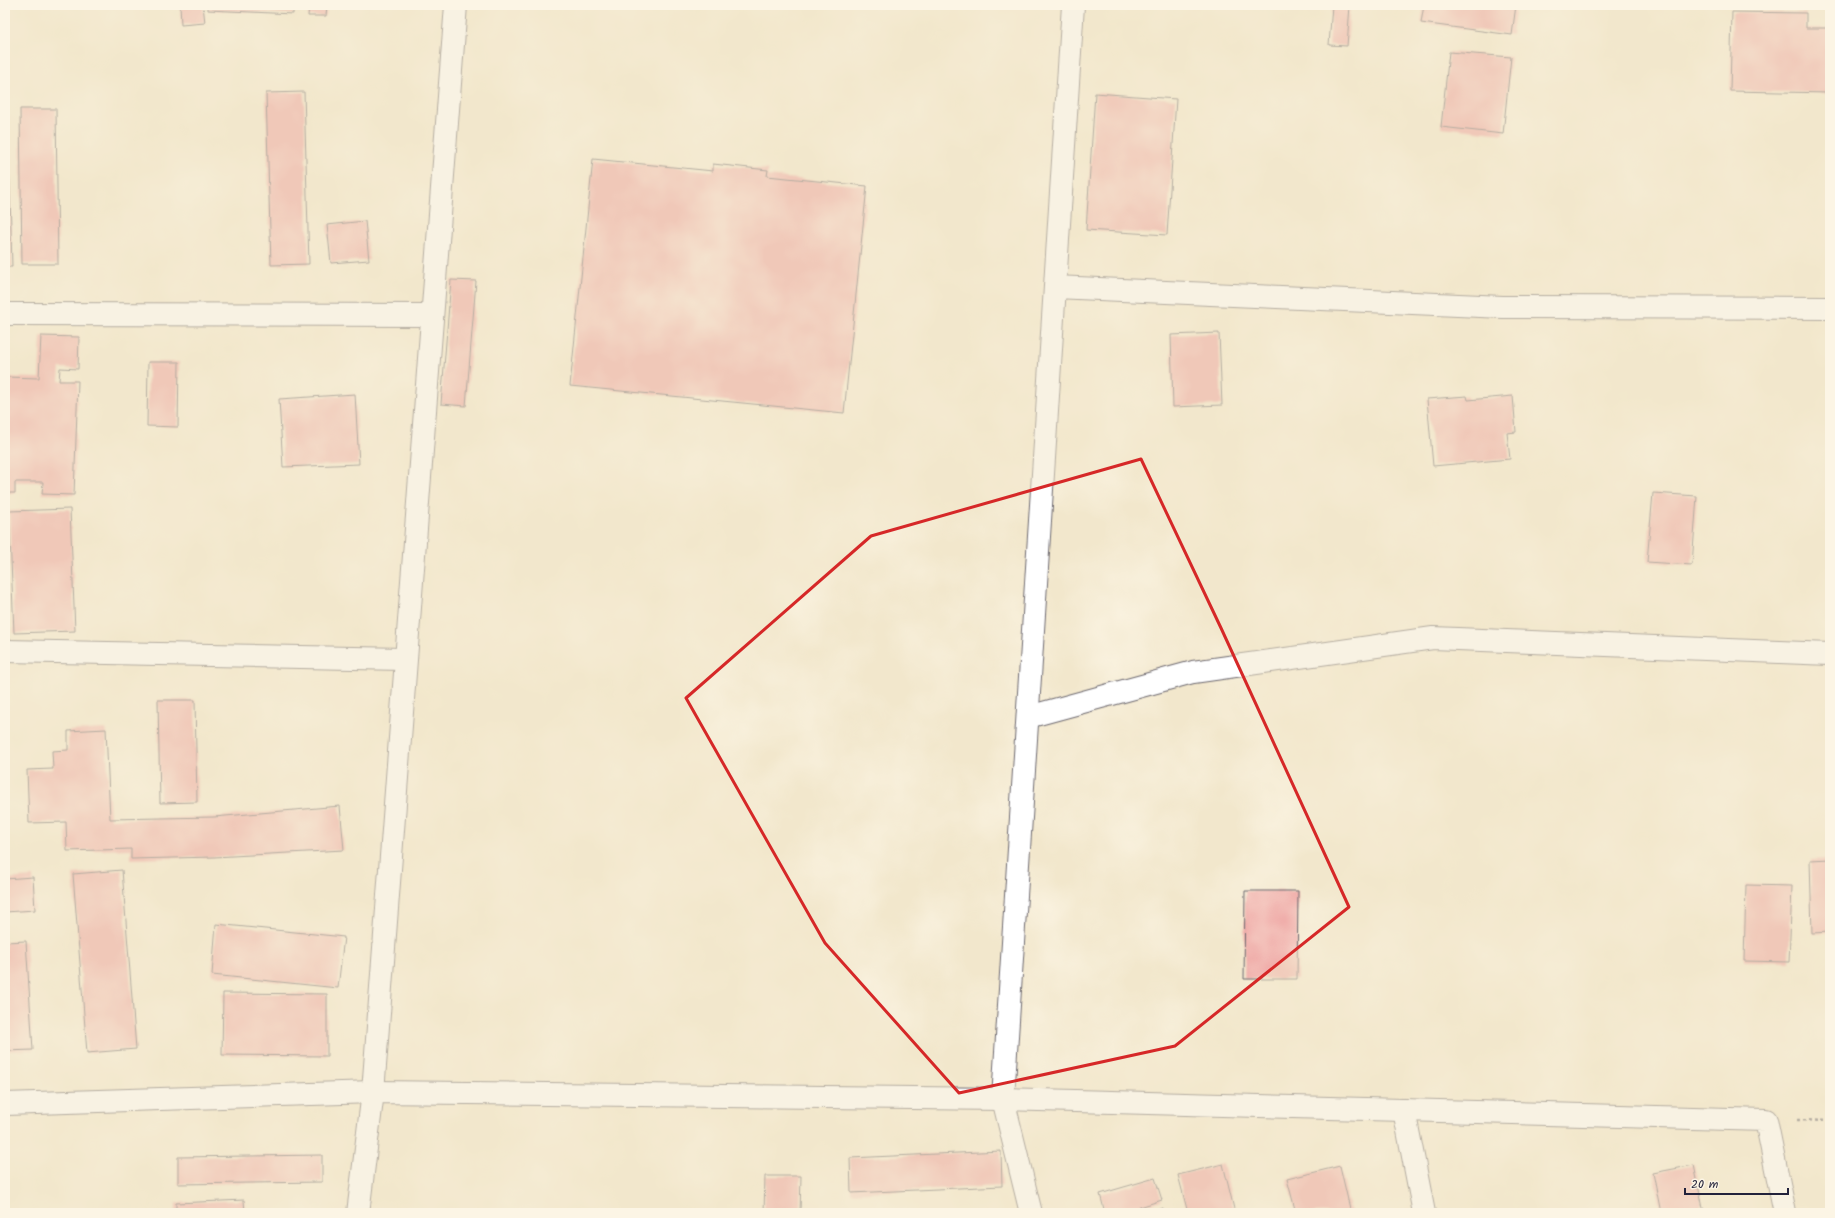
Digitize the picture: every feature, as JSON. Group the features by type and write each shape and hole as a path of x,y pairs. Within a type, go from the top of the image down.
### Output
{"street":[{"path":"358,1213 373,1092 456,5"},
{"path":"1031,1213 1004,1099 1073,5"},
{"path":"1055,287 1503,307 1830,308"},
{"path":"5,314 432,315"},
{"path":"1028,717 1193,672 1433,638 1830,654"},
{"path":"5,651 405,659"},
{"path":"5,1104 373,1092 1004,1099 1766,1120 1785,1213"},
{"path":"1404,1110 1424,1213"}],"highlighted area":[{"path":"1141,459 1221,628 1349,907 1175,1046 959,1093 825,943 686,698 871,536"}],"building":[{"path":"180,5 203,5 205,23 181,25"},
{"path":"208,5 293,5 293,14 208,10"},
{"path":"309,5 327,5 326,16 308,16"},
{"path":"1332,5 1350,5 1347,46 1329,45"},
{"path":"1424,5 1516,5 1512,35 1421,23"},
{"path":"1732,12 1806,13 1806,28 1830,28 1830,93 1730,91"},
{"path":"1449,52 1511,57 1503,134 1441,127"},
{"path":"304,92 309,264 271,265 266,93"},
{"path":"1095,93 1176,99 1167,235 1086,230"},
{"path":"20,109 56,109 58,264 22,264"},
{"path":"5,119 8,119 12,267 5,267"},
{"path":"593,159 713,171 713,164 768,170 767,176 867,186 844,413 570,386"},
{"path":"365,221 369,260 331,263 327,225"},
{"path":"451,280 476,281 466,406 441,404"},
{"path":"1219,333 1222,405 1173,407 1171,335"},
{"path":"41,336 79,337 78,369 60,368 59,381 78,381 74,495 42,494 43,482 15,482 15,493 5,493 5,377 39,378"},
{"path":"148,362 179,362 178,427 147,426"},
{"path":"355,394 359,464 283,467 279,399"},
{"path":"1467,396 1468,400 1513,396 1516,432 1507,433 1510,459 1433,466 1427,399"},
{"path":"1653,493 1697,496 1692,565 1647,562"},
{"path":"70,509 75,631 14,633 9,511"},
{"path":"158,700 195,700 197,802 160,803"},
{"path":"106,729 110,819 214,817 340,806 344,850 214,857 131,859 131,849 67,851 66,822 29,823 27,770 53,769 52,751 68,750 68,731"},
{"path":"1830,859 1830,932 1812,933 1810,860"},
{"path":"122,870 136,1049 87,1053 73,874"},
{"path":"33,877 35,910 5,912 5,879"},
{"path":"1746,885 1792,886 1789,962 1744,961"},
{"path":"1245,891 1298,891 1297,979 1244,979"},
{"path":"216,924 344,937 338,988 212,975"},
{"path":"26,941 33,1050 5,1051 5,942"},
{"path":"223,993 327,994 327,1056 222,1055"},
{"path":"1001,1151 1002,1186 851,1193 850,1158"},
{"path":"322,1155 322,1182 178,1184 178,1157"},
{"path":"1223,1164 1235,1213 1188,1213 1178,1175"},
{"path":"1694,1165 1704,1213 1661,1213 1653,1173"},
{"path":"1340,1166 1351,1213 1296,1213 1287,1179"},
{"path":"765,1176 801,1176 800,1213 764,1213"},
{"path":"1155,1178 1162,1200 1121,1213 1105,1213 1100,1194"},
{"path":"244,1200 245,1213 176,1213 176,1203"},
{"path":"1163,1208 1165,1213 1146,1213"},
{"path":"365,1211 452,1211 452,1213 365,1213"}]}
